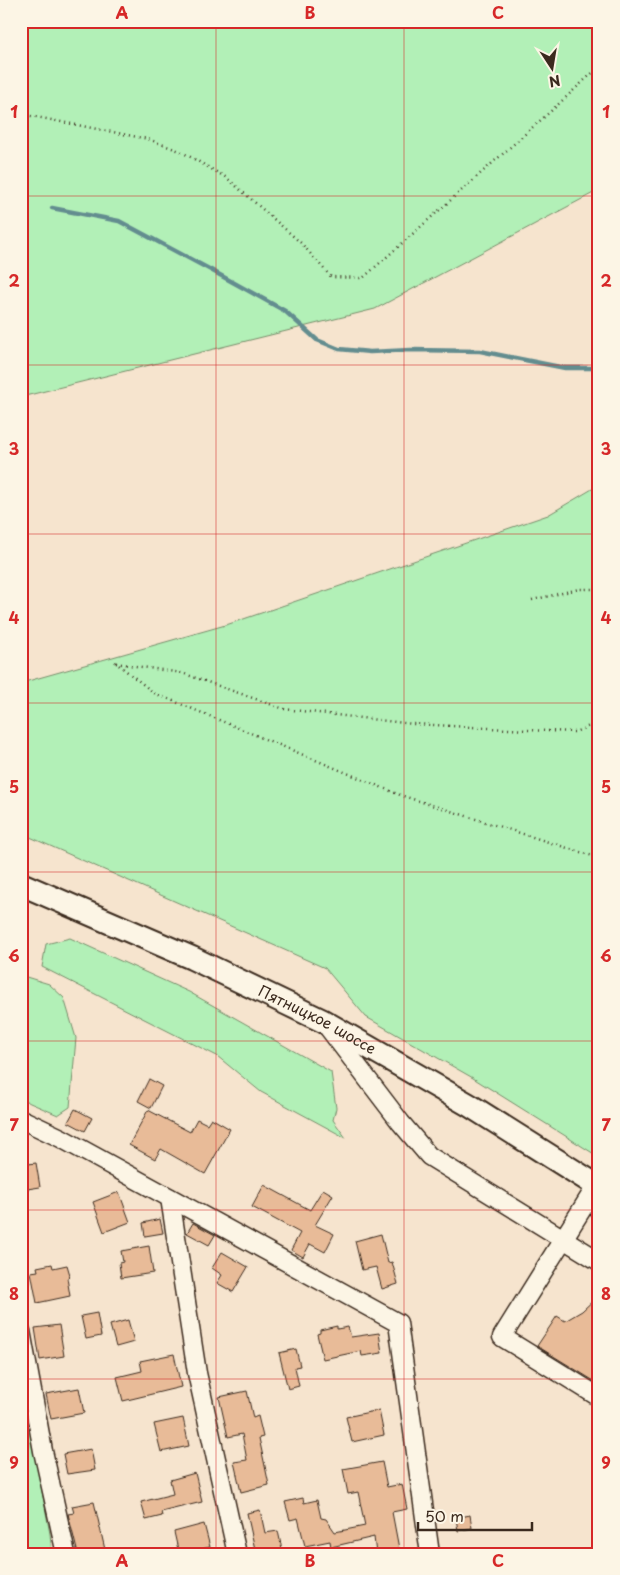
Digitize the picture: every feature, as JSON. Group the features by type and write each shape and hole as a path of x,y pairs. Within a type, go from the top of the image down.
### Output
{"main road":[{"name":"Пятницкое шоссе","path":"21,884 192,958 323,1021 469,1105 598,1186"}],"street":[{"path":"323,1021 401,1123 429,1156 599,1261"},
{"path":"21,1118 398,1323 430,1554"},
{"path":"598,1186 563,1238 502,1337 599,1397"},
{"path":"170,1198 197,1373 237,1554"},
{"path":"21,1331 43,1451 66,1554"}],"path":[{"path":"21,114 148,139 180,151 227,178 301,243 332,277 363,278 599,67"},
{"path":"532,600 579,589 599,589"},
{"path":"599,722 575,732 413,724 284,709 182,673 115,662 154,693 400,795 599,858"}],"green space":[{"path":"21,21 599,21 599,190 375,309 21,397"},
{"path":"599,485 599,1157 473,1078 366,1017 325,968 21,833 21,683 229,624 548,515"},
{"path":"70,938 189,992 331,1072 336,1108 333,1120 346,1138 261,1092 217,1056 42,967 46,944"},
{"path":"21,969 23,976 49,984 64,998 76,1038 70,1107 58,1115 21,1098"},
{"path":"21,1379 50,1534 52,1554 21,1554"}],"building":[{"path":"149,1079 162,1086 151,1108 138,1101"},
{"path":"75,1109 92,1118 85,1131 68,1122"},
{"path":"148,1110 190,1132 197,1119 207,1124 211,1118 230,1129 205,1174 161,1149 155,1159 129,1145"},
{"path":"36,1163 40,1187 21,1190 21,1165"},
{"path":"264,1185 310,1210 323,1189 333,1195 315,1225 334,1234 325,1252 310,1244 303,1257 291,1250 300,1233 252,1207"},
{"path":"119,1192 130,1222 104,1232 93,1202"},
{"path":"160,1219 163,1233 145,1236 143,1223"},
{"path":"193,1223 215,1235 209,1245 187,1233"},
{"path":"381,1234 388,1263 392,1262 398,1284 382,1289 376,1267 362,1270 355,1241"},
{"path":"149,1246 153,1273 121,1278 119,1263 123,1262 121,1251"},
{"path":"222,1252 248,1267 233,1292 217,1283 222,1275 212,1268"},
{"path":"52,1264 53,1268 67,1265 70,1275 67,1278 70,1296 37,1303 31,1272 38,1271 37,1267"},
{"path":"599,1295 599,1384 537,1346 557,1316 565,1321 582,1311"},
{"path":"97,1313 101,1336 86,1339 81,1316"},
{"path":"128,1320 134,1342 116,1347 110,1325"},
{"path":"59,1325 64,1356 40,1360 35,1328"},
{"path":"337,1326 337,1329 348,1327 351,1337 379,1333 382,1353 362,1356 361,1351 323,1359 317,1334 320,1333 320,1330"},
{"path":"296,1349 300,1366 295,1367 299,1386 288,1389 279,1353"},
{"path":"174,1354 181,1387 123,1401 117,1377 142,1371 140,1361"},
{"path":"79,1388 84,1413 51,1419 46,1394"},
{"path":"247,1391 253,1418 258,1416 263,1437 259,1438 269,1485 241,1492 234,1462 247,1460 242,1434 228,1437 219,1397"},
{"path":"379,1410 384,1435 352,1442 346,1417"},
{"path":"183,1418 189,1446 161,1452 154,1424"},
{"path":"91,1449 95,1470 67,1474 63,1454"},
{"path":"382,1462 387,1487 402,1484 407,1509 392,1512 400,1554 376,1554 374,1537 331,1547 330,1541 305,1546 298,1518 290,1520 285,1502 303,1498 304,1503 317,1500 321,1518 326,1519 335,1532 365,1526 358,1492 348,1494 343,1469"},
{"path":"195,1473 202,1502 161,1512 162,1516 146,1520 141,1502 173,1494 170,1480"},
{"path":"94,1502 106,1554 78,1554 68,1514 74,1513 72,1506"},
{"path":"260,1510 265,1533 278,1531 283,1554 256,1554 247,1513"},
{"path":"470,1515 472,1528 458,1531 456,1518"},
{"path":"204,1524 210,1547 179,1554 174,1532"}],"waterway":[{"path":"52,208 119,221 285,311 317,340 339,349 370,352 411,350 480,351 565,368 599,368"}]}
